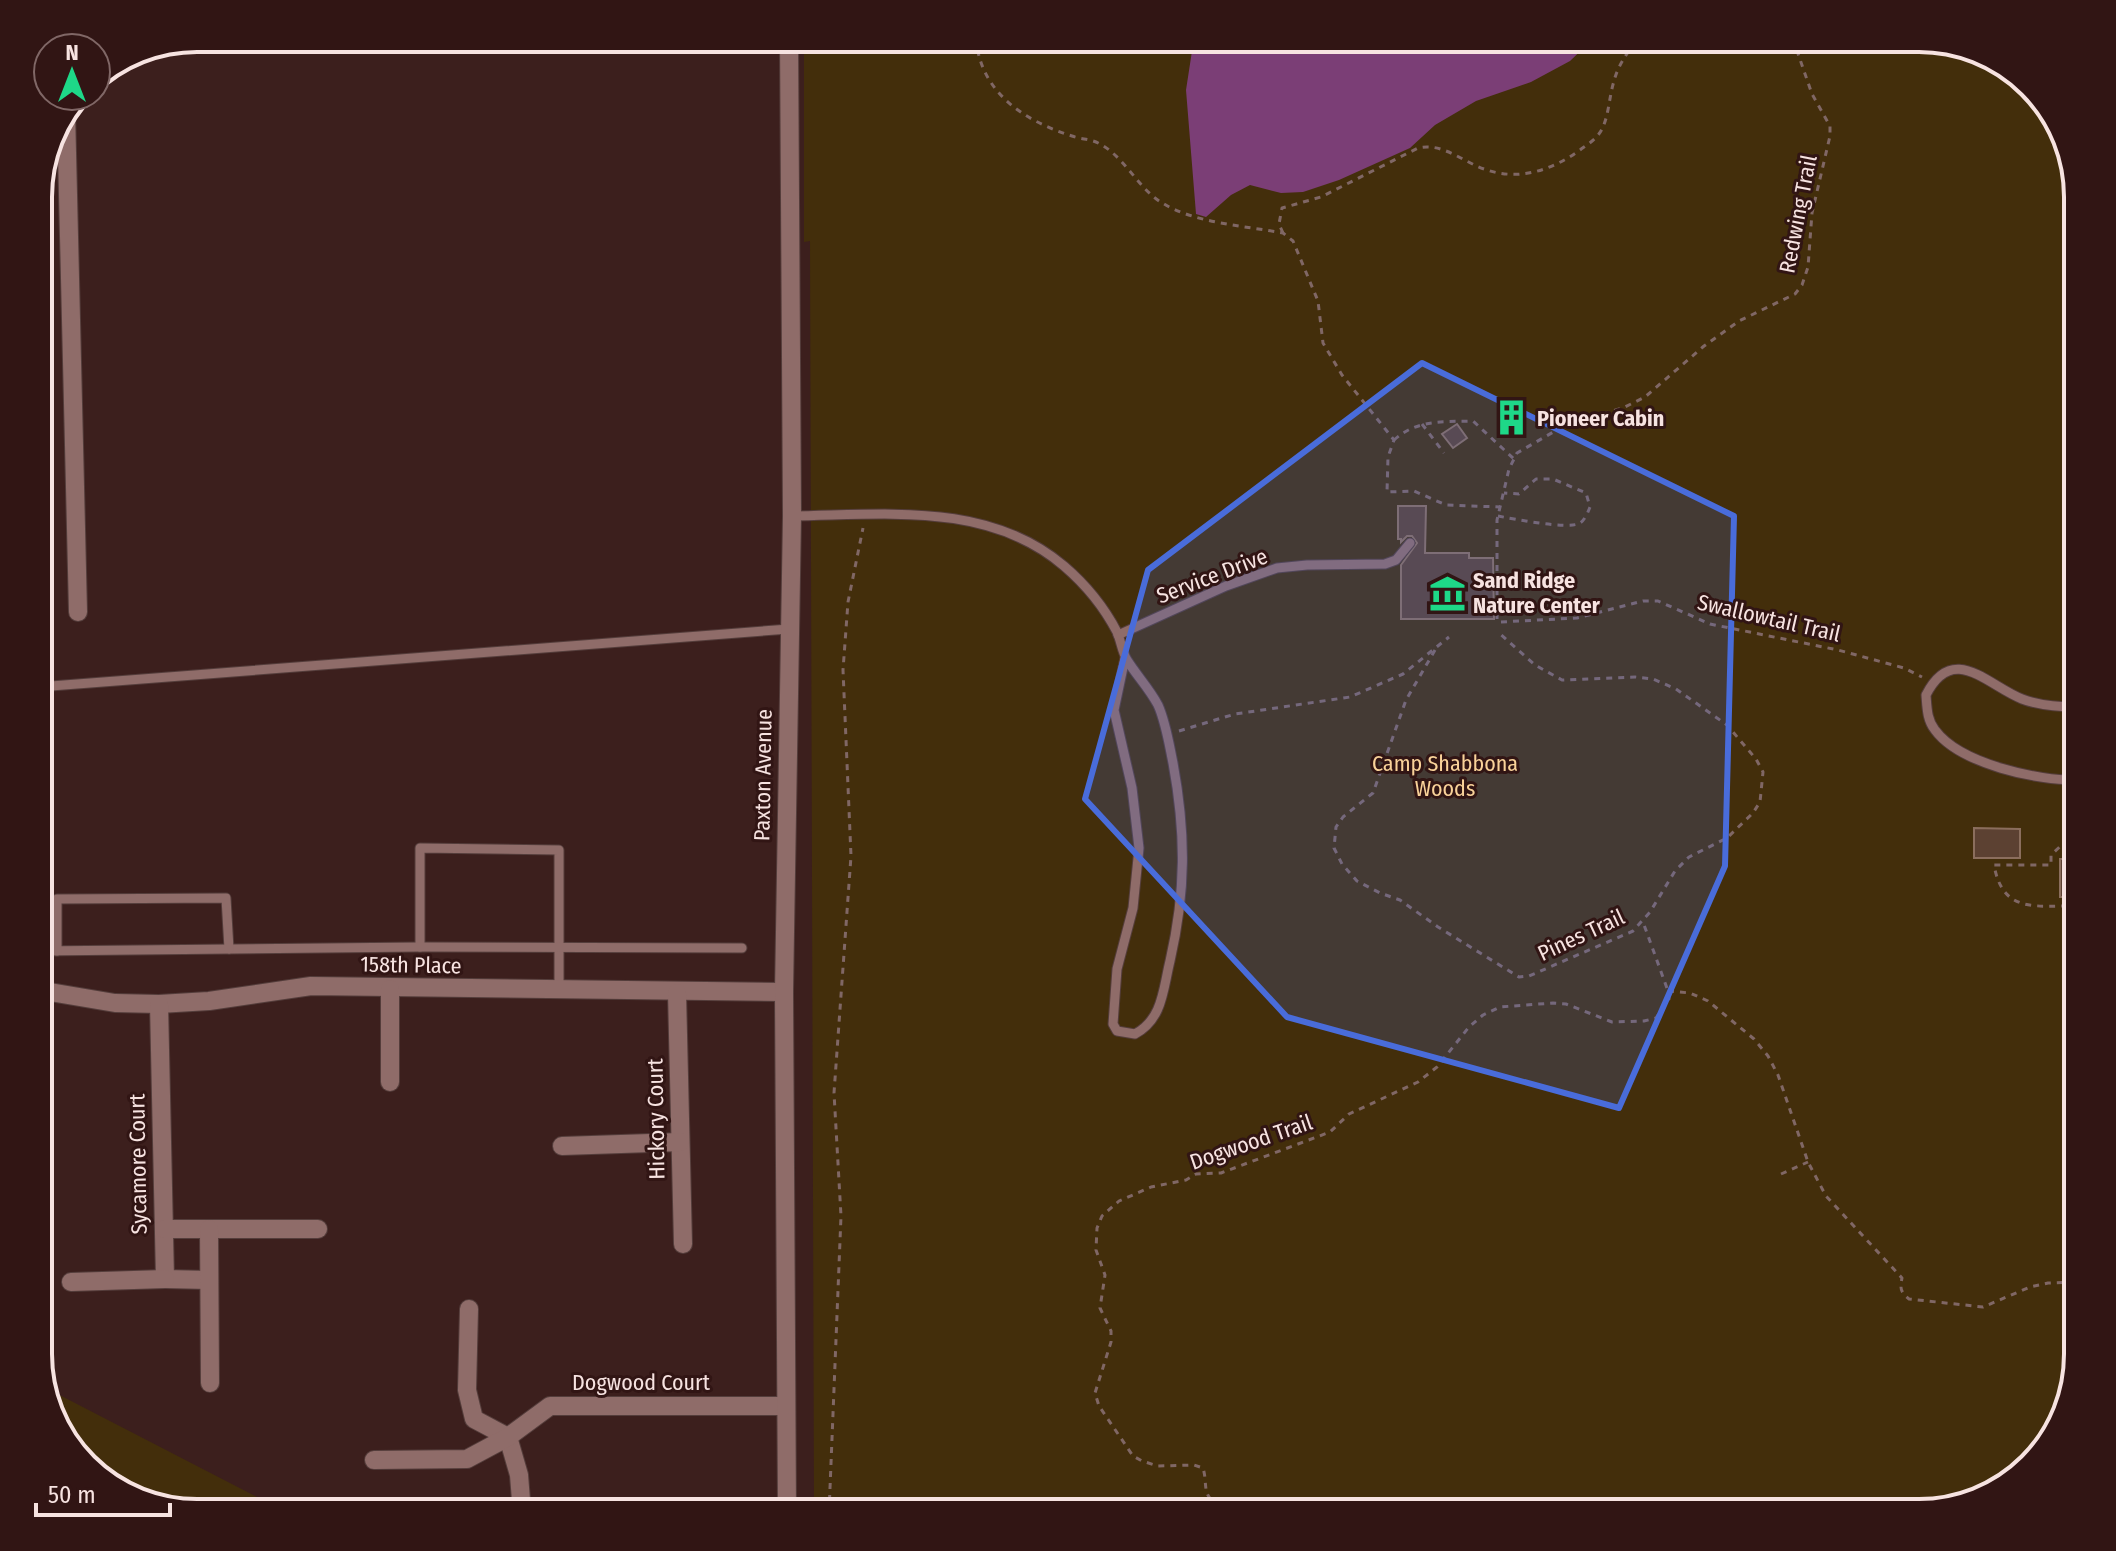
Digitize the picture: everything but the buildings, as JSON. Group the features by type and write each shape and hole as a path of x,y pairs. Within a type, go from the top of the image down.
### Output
{"street":[{"name":"Paxton Avenue","path":"787,1499 784,992 792,516 789,52"},
{"path":"67,133 78,612"},
{"name":"158th Place","path":"52,992 115,1003 159,1004 209,1001 311,986 784,992"},
{"path":"390,989 390,1082"},
{"name":"Hickory Court","path":"677,993 683,1244"},
{"name":"Sycamore Court","path":"159,1004 165,1279"},
{"path":"562,1146 680,1142"},
{"path":"164,1229 318,1229"},
{"path":"209,1229 210,1383"},
{"path":"71,1282 209,1280"},
{"path":"469,1309 467,1390 474,1419 508,1437 519,1475 521,1499"},
{"name":"Dogwood Court","path":"374,1460 467,1459 508,1437 550,1406 786,1406"}],"lane":[{"path":"792,516 946,516 976,521 1004,531 1064,565 1097,602 1118,635 1125,658 1149,689 1159,708 1167,735 1182,827 1182,896 1178,923 1157,1014 1143,1030 1135,1034 1117,1031 1113,1024 1117,969 1133,908 1139,848 1132,788 1114,710 1125,658"},
{"name":"Service Drive","path":"1118,635 1254,575 1307,565 1385,564 1396,560 1410,543"},
{"path":"52,686 789,629"},
{"path":"2064,707 2020,698 1973,671 1950,670 1939,675 1926,695 1929,721 1943,739 1997,767 2027,776 2064,780"},
{"path":"420,947 420,848 559,850 559,991"},
{"path":"57,951 57,899 226,898 229,949"},
{"path":"52,951 742,948"}],"path":[{"path":"977,52 987,80 1003,98 1027,116 1071,136 1095,142 1115,154 1162,204 1190,216 1283,233 1293,241 1318,301 1323,343 1342,375 1394,440"},
{"path":"1283,233 1279,224 1282,208 1321,197 1418,148 1430,145 1441,148 1459,159 1502,175 1542,171 1568,159 1602,131 1617,72 1629,52"},
{"name":"Redwing Trail","path":"1514,459 1530,444 1562,427 1625,407 1645,397 1704,346 1739,321 1795,294 1802,285 1808,267 1812,213 1830,126 1812,94 1797,52"},
{"path":"1500,507 1446,505 1414,491 1387,492 1388,457 1394,440 1405,430 1422,424 1473,421 1514,459 1503,493 1500,507 1498,516 1549,525 1579,524 1590,507 1586,493 1553,479 1536,479 1519,494 1503,493"},
{"path":"1422,424 1444,453"},
{"path":"830,1499 841,1216 834,1093 851,856 843,670 848,602 864,515"},
{"name":"Swallowtail Trail","path":"1498,516 1499,620 1577,618 1643,601 1658,601 1710,624 1838,650 1904,668 1934,682"},
{"name":"Pines Trail","path":"1435,650 1406,700 1373,793 1343,817 1336,827 1334,848 1342,864 1357,881 1400,900 1519,977 1542,972 1612,942 1643,922 1675,871 1689,857 1727,838 1753,813 1760,802 1763,772 1727,725 1676,689 1653,679 1635,677 1562,680 1535,665 1499,633"},
{"path":"1167,735 1235,714 1350,697 1403,674 1449,637"},
{"path":"2064,843 2051,855 2051,865 1994,865 2001,890 2010,899 2023,905 2064,906"},
{"path":"1643,922 1668,991 1690,993 1708,1001 1754,1039 1768,1056 1808,1162 1836,1209 1865,1235 1902,1278 1902,1294 1909,1299 1983,1307 2030,1287 2064,1282"},
{"name":"Dogwood Trail","path":"1208,1499 1203,1468 1194,1465 1158,1466 1133,1456 1099,1406 1095,1393 1111,1342 1111,1331 1100,1308 1105,1275 1096,1250 1097,1228 1102,1216 1119,1201 1151,1187 1186,1180 1196,1174 1221,1173 1330,1132 1349,1114 1418,1082 1437,1067 1469,1027 1483,1015 1500,1007 1566,1004 1612,1022 1644,1021 1656,1018 1664,1009 1669,999 1668,991"},
{"path":"1781,1174 1808,1162"}],"highlighted area":[{"path":"1422,363 1734,516 1725,866 1619,1108 1287,1017 1085,799 1148,570"}],"green space":[{"name":"Camp Shabbona Woods","path":"804,52 1919,52 1966,60 1992,71 2022,94 2040,116 2056,150 2064,197 2064,1354 2056,1401 2040,1435 2022,1457 2000,1475 1966,1491 1919,1499 814,1499 810,241 804,242"},
{"path":"58,1394 261,1499 178,1498 133,1484 94,1457 76,1435"}],"shaded area":[{"path":"1192,52 1579,52 1570,61 1531,82 1476,101 1435,125 1410,148 1339,180 1303,192 1281,193 1250,185 1231,195 1206,217 1196,214 1186,90"}],"place":[{"name":"Pioneer Cabin","path":"1511,418"},
{"name":"Sand Ridge Nature Center","path":"1447,593"}]}
